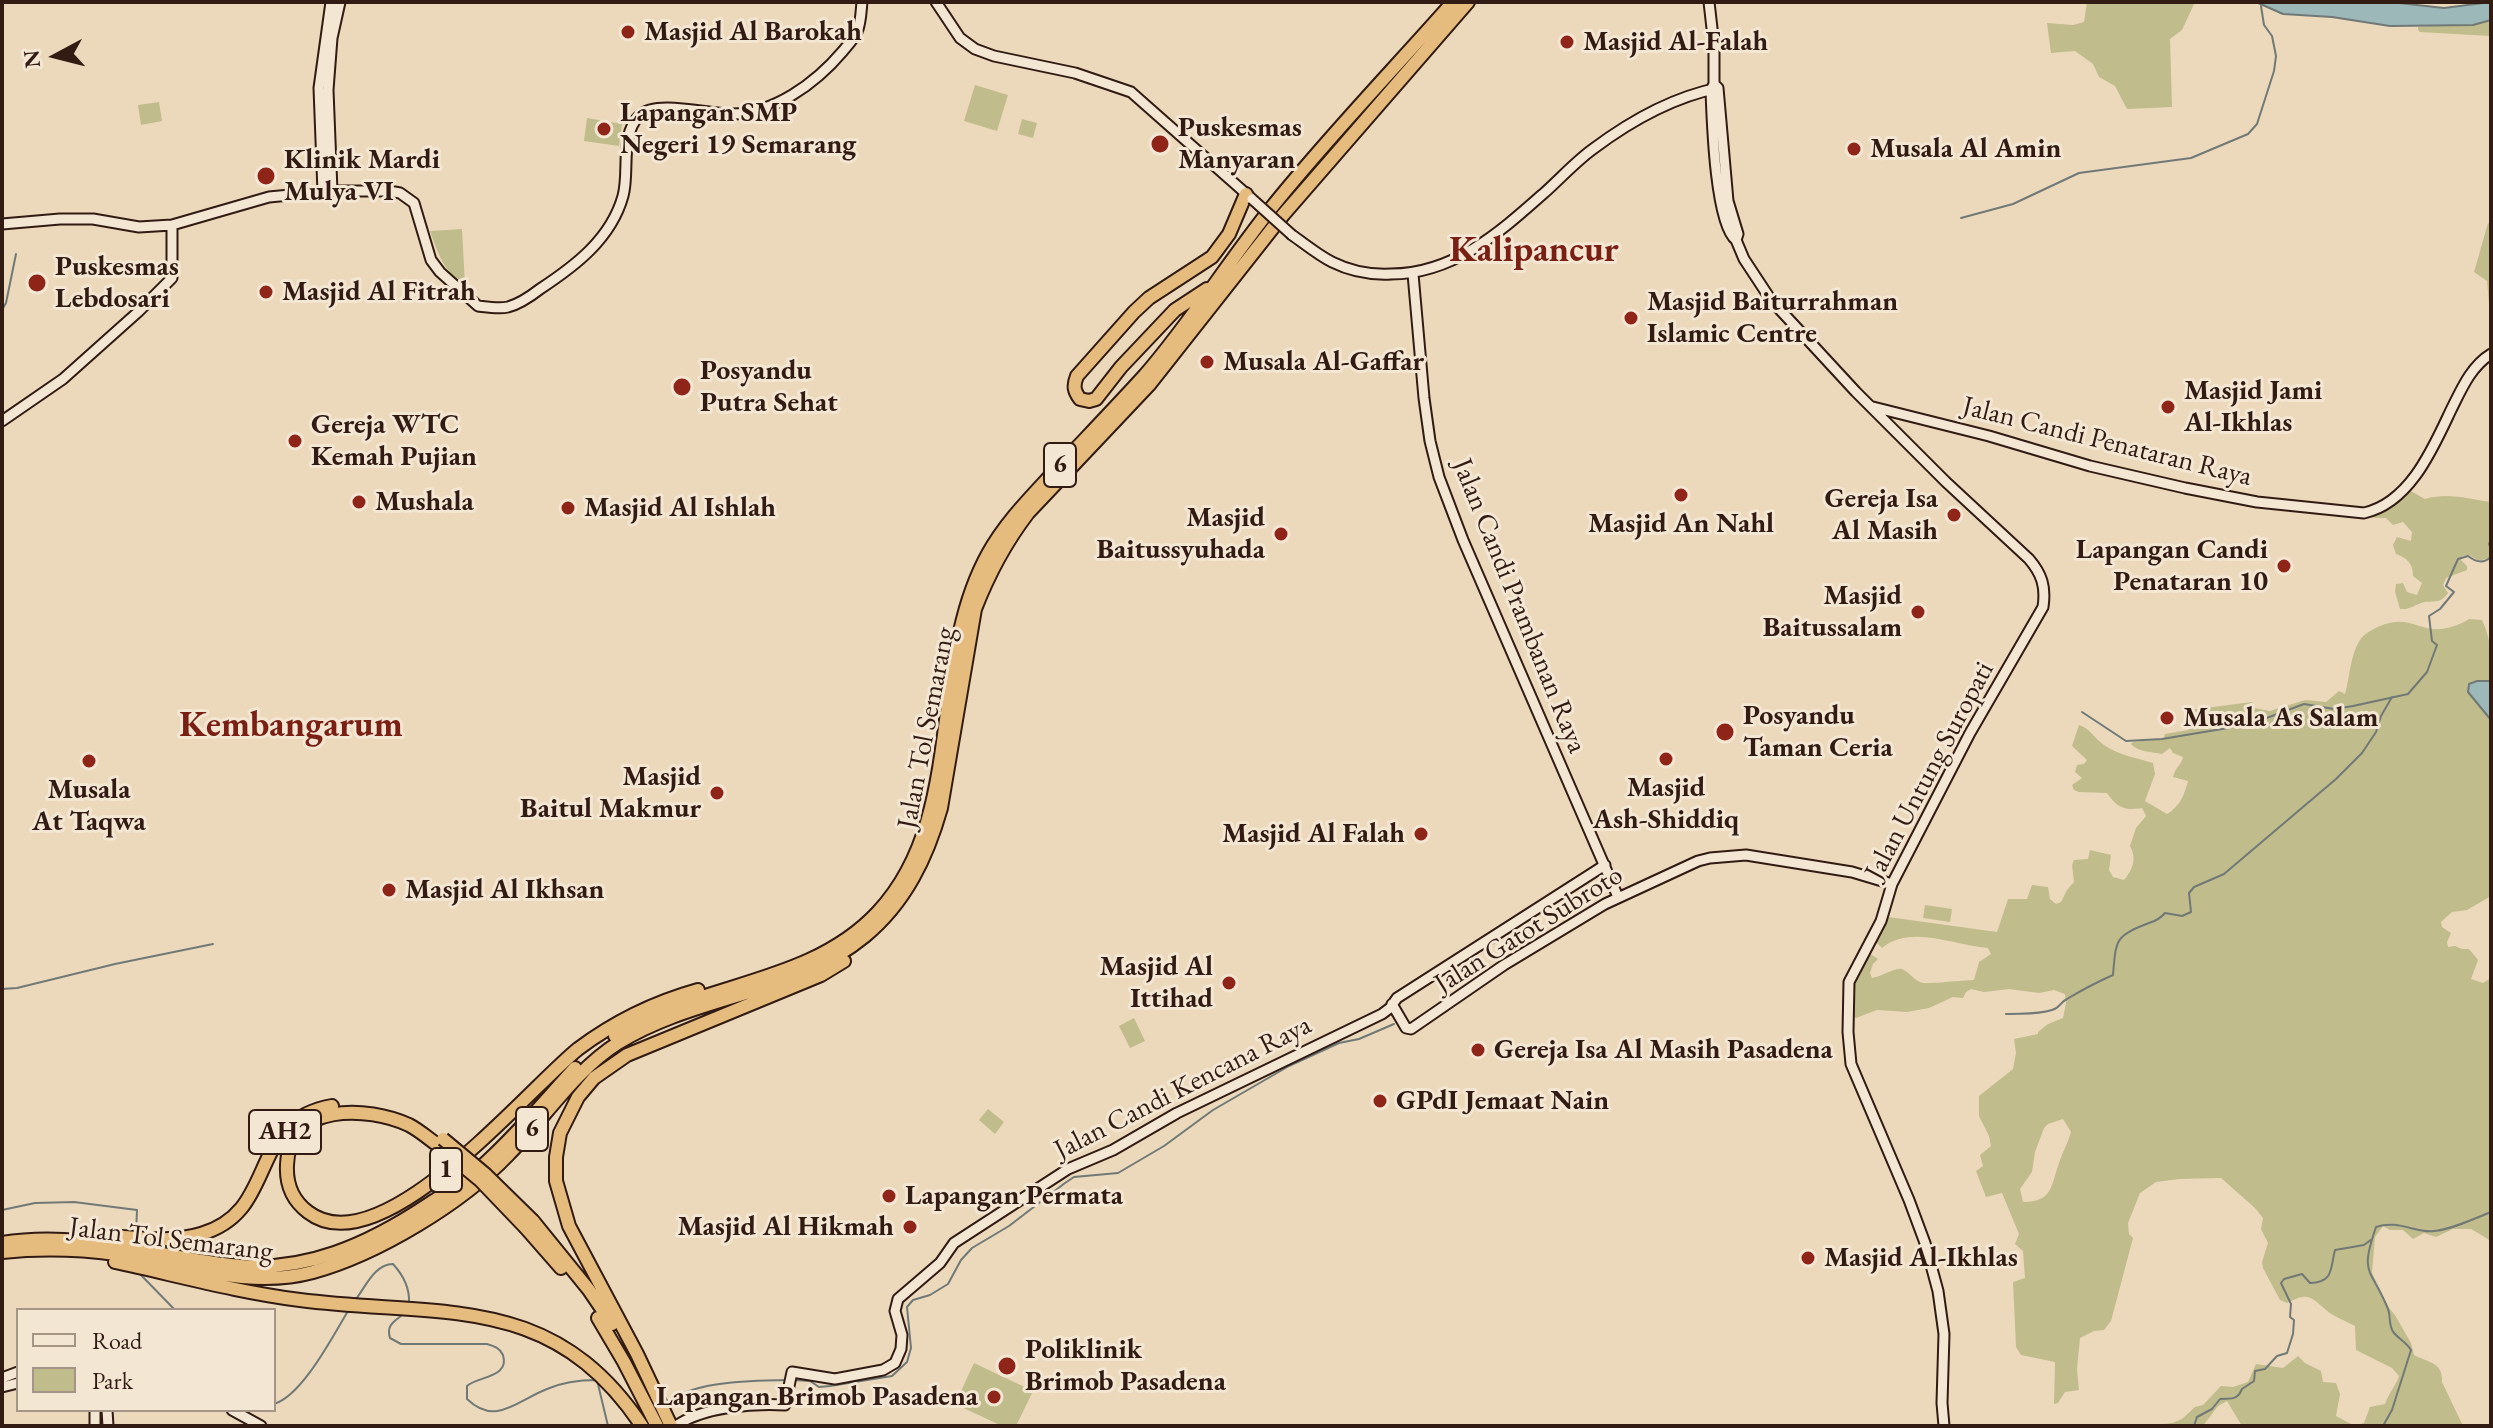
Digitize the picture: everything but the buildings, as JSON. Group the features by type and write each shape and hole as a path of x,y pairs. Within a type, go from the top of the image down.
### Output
{"highway":[{"name":"Jalan Tol Semarang","path":"163,1263 275,1267 312,1261 363,1243 405,1220 475,1172 501,1149 575,1068 611,1038 642,1019 682,1003 783,972 828,951 858,931 880,910 901,882 922,837 932,806 957,642 965,608 988,554 1021,508 1146,373 1272,207 1453,2"},
{"name":"Jalan Tol Semarang","path":"2,1243 81,1240 163,1263 251,1278 311,1273 338,1264 379,1245 458,1199 490,1173 581,1074 615,1045 646,1027 683,1012 801,975 832,960 864,937 885,919 909,886 932,838 941,808 975,609 1005,545 1028,513 1126,411 1283,215 1468,2"},
{"path":"1216,282 1175,310 1121,367 1096,399 1080,399 1075,393 1077,376 1134,312 1149,298 1212,257 1249,197"},
{"path":"1188,350 1201,321"},
{"path":"1126,411 1142,405"},
{"name":"1","path":"657,1426 631,1358 561,1204 556,1181 560,1133 573,1105 594,1078 627,1055 831,969 861,947 885,919"},
{"name":"1","path":"673,1426 631,1358 530,1224 480,1180 441,1142 389,1118 364,1112 342,1112 321,1117 299,1132 287,1161 287,1179 299,1206 328,1223 350,1224 365,1220 410,1197 449,1168 577,1050 604,1031 637,1012 673,997 739,978 783,972"},
{"name":"AH2","path":"2,1235 50,1231 116,1249 203,1234 230,1220 241,1210 288,1127 317,1109 341,1104 379,1108 414,1120 441,1142"},
{"path":"2,1260 80,1256 116,1249"},
{"name":"Jalan Tol Semarang","path":"2,1252 116,1249"},
{"path":"163,1263 277,1297 331,1304 426,1309 483,1316 519,1326 575,1353 608,1381 642,1426"},
{"path":"631,1358 664,1426"}],"street":[{"path":"327,191 319,88 331,2"},
{"path":"327,191 328,90 332,38 340,2"},
{"path":"2,224 93,219 139,227 172,225 269,197 327,191 389,191 406,196 416,206 431,260 440,272 478,306 511,307 583,259 604,231 622,198 626,184 628,141 638,117 649,109 731,114 769,106 812,82 831,64 857,33 862,2"},
{"path":"936,2 960,38 975,49 1075,73 1131,92 1292,235 1324,258 1354,271 1379,275 1413,274 1442,266 1466,254 1515,219 1594,147 1658,109 1715,87"},
{"name":"Jalan Untung Suropati","path":"1709,2 1714,46 1717,176 1730,236 1736,240 1744,259 1771,300 1871,407 2029,559 2038,569 2044,586 2043,607 1970,733 1892,884 1881,921 1849,982 1848,1043 1851,1064 1909,1200 1938,1291 1944,1334 1944,1426"},
{"path":"2,421 63,379 172,278 172,225"},
{"name":"Jalan Candi Prambanan Raya","path":"1413,274 1424,398 1439,477 1618,897"},
{"name":"Jalan Candi Penataran Raya","path":"1871,407 1989,436 2090,466 2185,488 2257,502 2364,513 2377,510 2410,483 2462,388 2483,359 2491,354"},
{"name":"Jalan Gatot Subroto","path":"1392,1004 1406,1028 1411,1029 1504,965 1618,897 1698,861 1746,855 1852,872 1892,884"},
{"path":"1392,1004 1605,865"},
{"name":"Jalan Candi Kencana Raya","path":"673,1426 689,1417 706,1413 763,1404 785,1405 792,1372 835,1379 883,1370 895,1363 901,1349 902,1335 895,1311 898,1299 940,1263 954,1243 1068,1169 1113,1150 1177,1113 1375,1018 1392,1004"},
{"path":"236,1412 261,1426"}],"green space":[{"path":"2087,2 2195,2 2182,30 2170,39 2172,107 2127,109 2115,86 2099,77 2093,64 2075,51 2051,53 2047,23 2073,25 2084,22"},
{"path":"2491,20 2491,36 2418,30 2418,27"},
{"path":"975,85 1008,95 997,131 964,121"},
{"path":"159,102 162,121 141,125 138,105"},
{"name":"Lapangan SMP Negeri 19 Semarang","path":"587,118 622,124 619,146 584,141"},
{"path":"1022,119 1037,123 1033,138 1018,134"},
{"path":"2488,223 2491,224 2491,326 2487,281 2474,272"},
{"path":"462,229 465,285 447,268 430,231"},
{"path":"2409,490 2425,499 2450,496 2491,502 2491,557 2479,561 2469,555 2462,556 2467,570 2446,578 2443,585 2448,593 2443,598 2400,609 2396,584 2403,583 2407,592 2417,595 2422,583 2413,576 2409,562 2396,554 2393,545 2397,537 2411,541 2412,532 2403,522 2393,525 2386,518 2372,515"},
{"path":"2469,619 2482,620 2490,650 2491,681 2474,681 2468,684 2468,692 2491,720 2491,896 2467,910 2452,912 2441,922 2442,927 2451,933 2448,947 2469,949 2478,960 2471,979 2483,983 2491,978 2491,1243 2471,1229 2453,1229 2436,1237 2424,1233 2413,1239 2403,1230 2390,1230 2383,1226 2375,1237 2372,1273 2411,1343 2414,1355 2440,1370 2442,1382 2463,1426 2355,1426 2364,1423 2370,1407 2385,1404 2399,1376 2392,1368 2356,1350 2355,1326 2333,1315 2316,1301 2308,1297 2287,1303 2280,1300 2263,1268 2268,1243 2261,1229 2263,1218 2221,1178 2156,1182 2140,1193 2128,1223 2129,1234 2133,1238 2111,1321 2104,1330 2080,1338 2077,1369 2079,1390 2065,1392 2054,1404 2055,1362 2021,1355 2016,1347 2013,1282 2025,1278 2023,1251 2015,1244 2019,1234 2002,1193 1986,1197 1976,1171 1983,1166 1980,1155 1991,1146 1979,1116 1979,1096 2013,1069 2016,1053 2014,1039 2038,1034 2048,1024 2063,1018 2065,994 2054,990 2039,993 1971,989 1963,998 1953,997 1929,1008 1907,1012 1877,1010 1856,1018 1851,1015 1855,984 1866,954 1878,959 1870,973 1872,978 1902,969 1926,983 1974,980 1979,962 1991,954 1988,948 1920,937 1894,941 1882,948 1875,941 1888,917 1997,932 2008,899 2027,899 2032,885 2048,887 2050,899 2056,904 2061,902 2074,882 2074,860 2088,859 2090,850 2111,855 2109,870 2113,877 2124,880 2133,864 2130,846 2136,828 2146,816 2142,808 2121,807 2107,793 2074,790 2072,785 2082,778 2075,772 2077,765 2087,760 2072,746 2079,725 2109,748 2153,763 2155,774 2145,801 2167,814 2181,800 2188,781 2173,777 2183,757 2173,753 2170,748 2162,754 2141,750 2131,744 2133,742 2164,739 2165,734 2188,730 2189,710 2252,702 2254,708 2270,711 2305,700 2326,702 2339,691 2345,694 2357,646 2372,630 2398,622 2441,629","holes":["2063,1119 2071,1132 2050,1190 2041,1199 2023,1202 2020,1189 2032,1172 2044,1128"]},
{"path":"1925,905 1952,909 1950,922 1923,918"},
{"path":"1134,1018 1145,1041 1130,1048 1119,1026"},
{"path":"988,1109 1004,1122 995,1134 979,1120"},
{"path":"2298,1356 2321,1371 2323,1382 2336,1383 2340,1394 2336,1416 2355,1426 2242,1426 2227,1401 2218,1406 2203,1426 2149,1426 2182,1419 2195,1407 2203,1405 2221,1386 2233,1387 2248,1382 2256,1364 2283,1368"},
{"name":"Lapangan Brimob Pasadena","path":"974,1363 1033,1391 1016,1426 1002,1426 955,1404"}],"water":[{"path":"2256,2 2390,2 2444,8 2491,2 2491,20 2473,25 2390,26 2332,17 2283,14"},
{"path":"2491,681 2491,720 2468,692 2469,684"}],"waterway":[{"path":"1961,218 2013,204 2079,173 2191,158 2248,134 2257,124 2276,56 2272,36 2264,25 2261,6"},
{"path":"2,310 16,254"},
{"path":"2491,540 2491,549"},
{"path":"2082,712 2126,741 2162,739 2228,728 2256,722 2304,704 2334,709 2408,694 2427,672 2437,645 2432,641 2429,616 2440,609 2454,592 2446,586 2458,559 2468,556 2482,561 2491,557"},
{"path":"2006,1014 2055,1009 2065,1000 2113,975 2117,946 2123,936 2158,920 2165,913 2182,916 2191,912 2189,893 2194,887 2224,874 2336,779 2362,753 2376,732 2392,697"},
{"path":"2,989 213,944"},
{"path":"793,1380 810,1381 819,1387 892,1376 907,1362 911,1348 907,1307 913,1300 930,1295 948,1284 961,1260 972,1248 1009,1226 1074,1177 1118,1173 1164,1146 1213,1110 1289,1066 1339,1043 1359,1039 1394,1024"},
{"path":"2,1210 35,1203 74,1202 137,1210 136,1233"},
{"path":"2383,1426 2392,1410 2411,1350 2392,1330 2388,1309 2369,1271 2368,1255 2376,1227 2392,1225 2434,1231 2491,1212"},
{"path":"2194,1426 2197,1417 2212,1409 2220,1399 2233,1398 2254,1381 2255,1371 2265,1369 2277,1356 2287,1353 2294,1320 2290,1317 2291,1304 2281,1283 2284,1279 2302,1274 2310,1283 2323,1280 2330,1273 2335,1250 2364,1245 2372,1239"},
{"path":"356,1299 376,1272 393,1264 405,1282 409,1303"},
{"path":"139,1273 173,1308"},
{"path":"276,1403 285,1399 306,1378 348,1311"},
{"path":"402,1315 389,1330 390,1338 401,1344 487,1344 500,1351 504,1363 502,1368 467,1386 467,1399 478,1407 488,1411 507,1409 559,1385 597,1380 608,1426"},
{"path":"667,1405 677,1397 706,1386 786,1380"}],"place":[{"name":"Masjid Al Barokah","path":"628,32"},
{"name":"Masjid Al-Falah","path":"1567,42"},
{"name":"Lapangan SMP Negeri 19 Semarang","path":"604,129"},
{"name":"Puskesmas Manyaran","path":"1160,144"},
{"name":"Musala Al Amin","path":"1854,149"},
{"name":"Klinik Mardi Mulya VI","path":"266,176"},
{"name":"Puskesmas Lebdosari","path":"37,283"},
{"name":"Masjid Al Fitrah","path":"266,292"},
{"name":"Masjid Baiturrahman Islamic Centre","path":"1631,318"},
{"name":"Musala Al-Gaffar","path":"1207,362"},
{"name":"Posyandu Putra Sehat","path":"682,387"},
{"name":"Masjid Jami Al-Ikhlas","path":"2168,407"},
{"name":"Gereja WTC Kemah Pujian","path":"295,441"},
{"name":"Masjid An Nahl","path":"1681,495"},
{"name":"Mushala","path":"359,502"},
{"name":"Masjid Al Ishlah","path":"568,508"},
{"name":"Gereja Isa Al Masih","path":"1954,515"},
{"name":"Masjid Baitussyuhada","path":"1281,534"},
{"name":"Lapangan Candi Penataran 10","path":"2284,566"},
{"name":"Masjid Baitussalam","path":"1918,612"},
{"name":"Musala As Salam","path":"2167,718"},
{"name":"Posyandu Taman Ceria","path":"1725,732"},
{"name":"Masjid Ash-Shiddiq","path":"1666,759"},
{"name":"Musala At Taqwa","path":"89,761"},
{"name":"Masjid Baitul Makmur","path":"717,793"},
{"name":"Masjid Al Falah","path":"1421,834"},
{"name":"Masjid Al Ikhsan","path":"389,890"},
{"name":"Masjid Al Ittihad","path":"1229,983"},
{"name":"Gereja Isa Al Masih Pasadena","path":"1478,1050"},
{"name":"GPdI Jemaat Nain","path":"1380,1101"},
{"name":"Lapangan Permata","path":"889,1196"},
{"name":"Masjid Al Hikmah","path":"910,1227"},
{"name":"Masjid Al-Ikhlas","path":"1808,1258"},
{"name":"Poliklinik Brimob Pasadena","path":"1007,1366"},
{"name":"Lapangan Brimob Pasadena","path":"994,1397"}],"district":[{"name":"Kalipancur","path":"1534,251"},
{"name":"Kembangarum","path":"291,726"}]}
